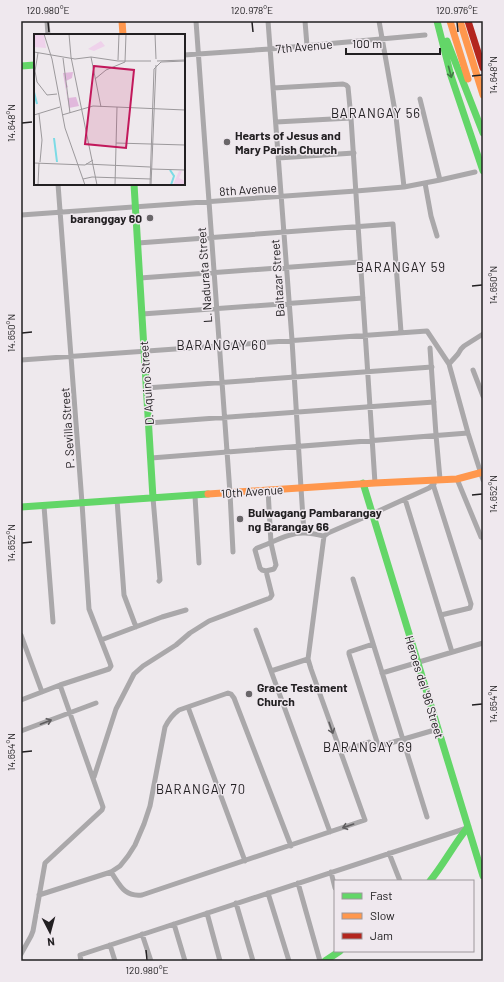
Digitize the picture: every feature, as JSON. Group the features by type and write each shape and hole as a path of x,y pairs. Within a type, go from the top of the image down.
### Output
{"main road":[{"path":"122,21 123,34"},
{"path":"438,21 451,76 483,171"},
{"path":"441,21 453,58 483,133"},
{"path":"450,21 483,129"},
{"path":"460,21 483,95"},
{"path":"468,21 483,68"},
{"path":"475,21 483,50"},
{"path":"21,66 34,65"},
{"name":"D. Aquino Street","path":"134,185 153,498"},
{"name":"10th Avenue","path":"21,507 195,496 363,483 435,481 482,475"},
{"name":"Heroes del '96 Street","path":"363,483 483,876"},
{"path":"431,880 446,861 462,834 468,827"},
{"path":"325,961 338,952"}],"street":[{"path":"47,21 48,34"},
{"name":"L. Nadurata Street","path":"196,21 233,552"},
{"name":"Baltazar Street","path":"268,21 287,267 304,533"},
{"path":"305,21 307,46"},
{"path":"379,21 396,117 404,187"},
{"name":"7th Avenue","path":"185,55 425,35"},
{"path":"273,88 343,84 346,85 348,89 354,154 375,483"},
{"path":"420,99 440,180"},
{"path":"276,122 351,118"},
{"path":"278,158 354,154"},
{"name":"8th Avenue","path":"21,215 404,187 475,172"},
{"path":"425,183 431,216 437,236"},
{"name":"P. Sevilla Street","path":"58,185 89,609 111,666 109,669 60,685"},
{"path":"138,243 393,224 401,332"},
{"path":"140,278 360,262"},
{"path":"142,314 363,298"},
{"path":"21,360 427,331 449,364 468,433 482,475"},
{"path":"449,364 464,346 483,334"},
{"path":"430,348 436,435 435,481 471,604 470,608 441,615"},
{"path":"146,388 432,367"},
{"path":"473,370 483,396"},
{"path":"149,423 434,402"},
{"path":"151,458 468,433"},
{"path":"457,479 483,538"},
{"path":"268,490 271,543 276,565 274,569 266,571 260,568 255,550 271,543 293,535 304,533 324,536 429,488 435,481"},
{"path":"195,496 199,563"},
{"name":"D. Aquino Street","path":"153,498 159,581"},
{"path":"405,499 452,652"},
{"path":"117,500 124,595 136,627"},
{"path":"44,506 53,622"},
{"path":"111,872 122,889 135,896 142,895 365,820 309,662 324,536"},
{"path":"94,777 116,709 134,674 143,666 176,645 190,633 210,621 270,598 272,595 266,571"},
{"path":"353,579 427,816"},
{"path":"101,640 162,617 186,610"},
{"path":"256,630 330,832"},
{"path":"21,635 42,692"},
{"path":"382,673 483,643"},
{"path":"373,644 349,652 349,654 379,746 438,729"},
{"path":"271,671 309,662"},
{"path":"21,700 60,685 94,777 103,807 102,810 45,863 33,931 21,954"},
{"path":"39,895 111,872 120,866 135,845 144,824 150,806 165,727 169,720 173,714 179,710 228,693 234,698 291,846"},
{"path":"21,731 96,703"},
{"path":"188,707 245,861"},
{"path":"340,752 369,742"},
{"path":"81,958 83,954 142,934 468,827"},
{"path":"389,853 400,880"},
{"path":"331,872 334,884"},
{"path":"298,883 320,961"},
{"path":"268,893 289,961"},
{"path":"236,903 253,961"},
{"path":"207,913 220,961"},
{"path":"174,924 185,961"},
{"path":"142,934 151,961"},
{"path":"110,945 115,961"}],"traffic: fast":[{"path":"437,21 451,76 483,171"},
{"path":"447,41 483,133"},
{"path":"21,66 34,65"},
{"path":"134,185 153,498"},
{"path":"363,483 483,876"},
{"path":"21,507 208,494"},
{"path":"431,880 468,827"},
{"path":"325,961 338,952"}],"traffic: slow":[{"path":"122,21 123,34"},
{"path":"450,21 468,79"},
{"path":"460,21 483,95"},
{"path":"208,494 457,479 483,472"}],"traffic: jam":[{"path":"468,21 483,68"}],"place":[{"name":"Hearts of Jesus and Mary Parish Church","path":"227,142"},
{"name":"baranggay 60","path":"150,218"},
{"name":"Bulwagang Pambarangay ng Barangay 66","path":"240,519"},
{"name":"Grace Testament Church","path":"249,694"}],"district":[{"name":"BARANGAY 56","path":"376,113"},
{"name":"BARANGAY 59","path":"401,267"},
{"name":"BARANGAY 60","path":"222,345"},
{"name":"BARANGAY 69","path":"368,747"},
{"name":"BARANGAY 70","path":"201,789"}]}
